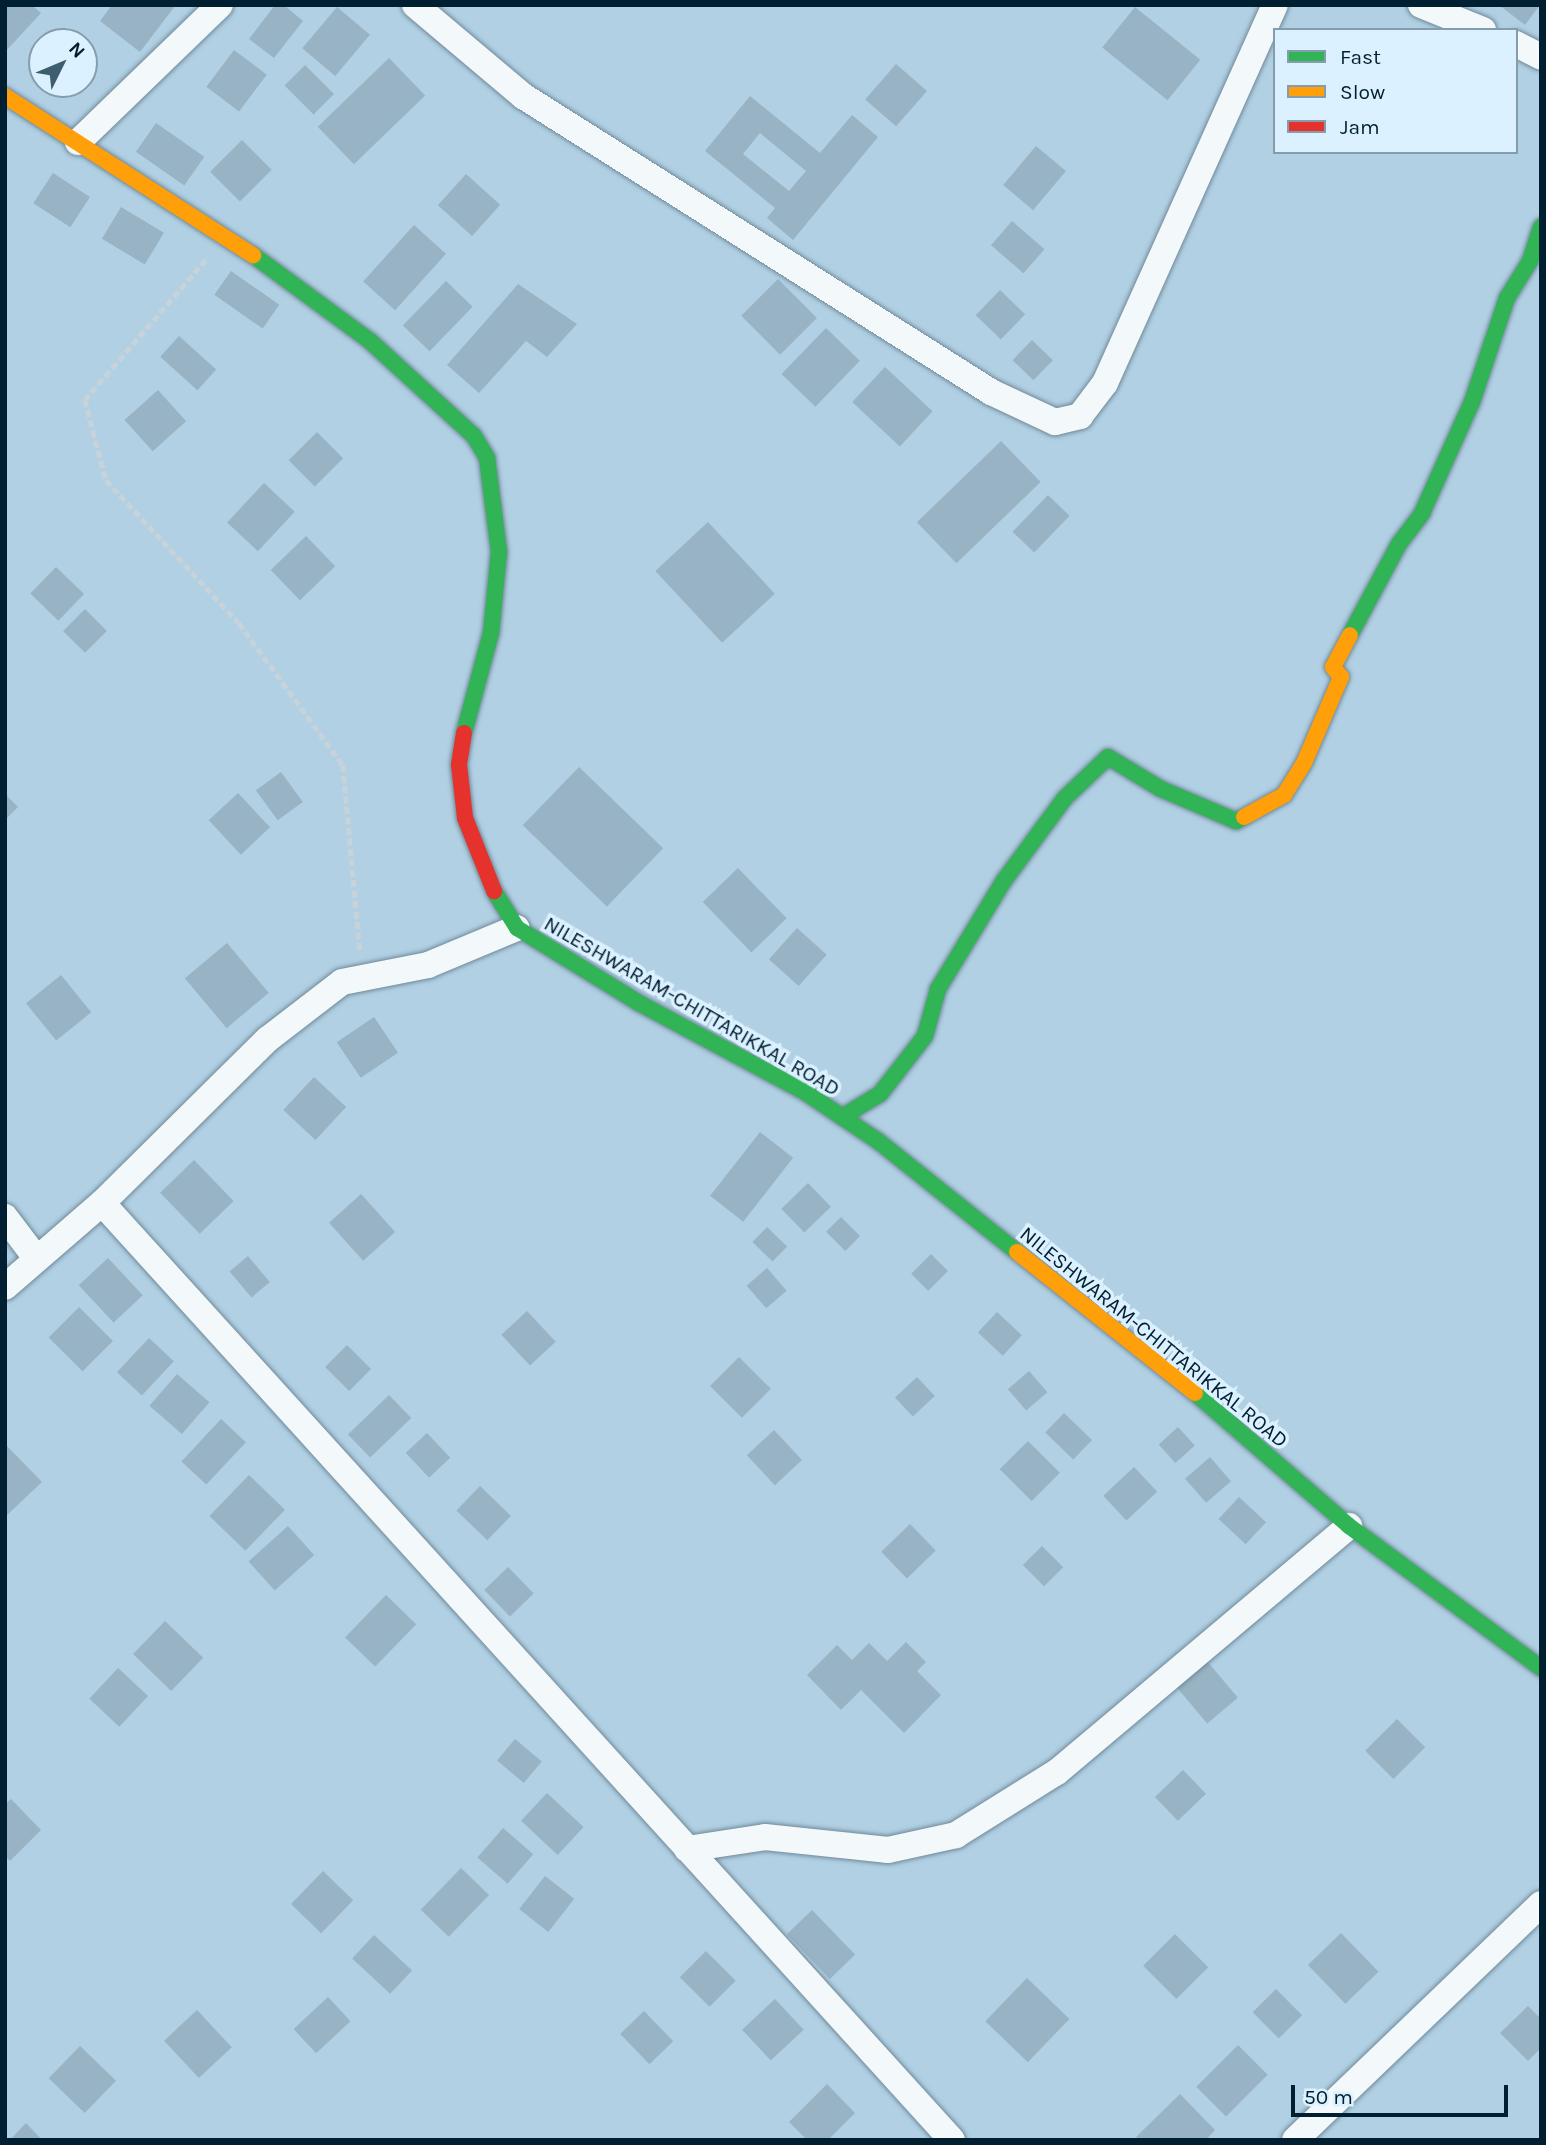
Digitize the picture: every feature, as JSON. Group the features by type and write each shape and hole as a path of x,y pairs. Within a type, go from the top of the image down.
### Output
{"main road":[{"name":"NILESHWARAM-CHITTARIKKAL ROAD","path":"5,96 227,236 370,341 474,436 487,457 498,566 491,633 468,709 459,765 464,818 488,881 517,928 639,1003 842,1116 1221,1414 1349,1525 1541,1668"},
{"path":"842,1116 880,1094 925,1036 938,989 1003,882 1065,798 1108,757 1161,789 1236,821 1284,795 1304,763 1341,677 1334,667 1399,544 1422,513 1472,402 1507,298 1530,261 1541,227"}],"street":[{"path":"78,142 220,5"},
{"path":"415,5 523,96 991,392 1055,422 1080,416 1105,383 1275,5"},
{"path":"1421,5 1478,28"},
{"path":"1518,45 1541,57"},
{"path":"5,1287 102,1203 268,1039 342,982 428,965 517,928"},
{"path":"102,1203 952,2140"},
{"path":"5,1217 36,1258"},
{"path":"687,1849 765,1836 888,1850 956,1835 1057,1772 1349,1525"},
{"path":"1295,2140 1541,1903"}],"path":[{"path":"227,236 85,400 106,480 239,623 343,765 346,829 363,946 342,982"}],"building":[{"path":"5,5 32,5 41,13 5,52"},
{"path":"112,5 175,6 140,52 100,21"},
{"path":"275,5 284,5 303,21 274,58 249,39"},
{"path":"1499,5 1540,5 1525,25"},
{"path":"337,7 370,35 335,76 302,48"},
{"path":"1135,7 1200,60 1168,100 1102,47"},
{"path":"234,50 267,75 239,111 206,87"},
{"path":"389,58 425,95 354,164 318,127"},
{"path":"896,64 927,91 896,126 865,99"},
{"path":"305,65 334,94 313,114 284,86"},
{"path":"750,96 820,153 852,115 878,137 793,240 767,218 775,208 705,151","holes":["760,133 806,171 789,191 743,154"]},
{"path":"156,123 204,157 184,186 136,152"},
{"path":"242,140 272,170 240,202 210,172"},
{"path":"1036,146 1066,171 1033,210 1003,185"},
{"path":"53,173 90,197 70,227 33,203"},
{"path":"466,174 500,205 472,236 438,205"},
{"path":"121,207 164,233 145,264 102,239"},
{"path":"1012,221 1044,249 1023,273 991,245"},
{"path":"414,225 446,254 395,310 363,281"},
{"path":"231,271 279,305 263,329 214,295"},
{"path":"778,279 817,318 780,355 741,316"},
{"path":"446,281 473,307 430,351 403,326"},
{"path":"518,284 577,324 547,357 526,341 479,393 447,365"},
{"path":"1000,290 1025,314 1001,339 976,315"},
{"path":"826,328 860,361 815,407 782,374"},
{"path":"179,336 216,369 197,390 160,357"},
{"path":"1032,340 1053,360 1033,380 1013,360"},
{"path":"885,367 933,411 900,446 852,402"},
{"path":"158,390 186,421 153,451 125,420"},
{"path":"317,432 343,458 315,486 289,460"},
{"path":"1001,441 1041,482 956,563 917,522"},
{"path":"264,483 295,512 258,551 227,522"},
{"path":"1048,495 1070,516 1034,553 1013,532"},
{"path":"708,522 775,594 722,643 655,571"},
{"path":"306,536 335,566 300,600 271,570"},
{"path":"56,567 84,594 58,621 30,594"},
{"path":"85,609 107,631 85,653 63,631"},
{"path":"579,767 663,848 607,907 523,825"},
{"path":"281,772 303,802 278,820 256,790"},
{"path":"238,793 270,827 241,855 209,820"},
{"path":"5,794 18,807 5,820"},
{"path":"738,868 787,918 751,952 703,902"},
{"path":"797,928 827,955 799,986 769,959"},
{"path":"227,943 269,993 227,1028 185,978"},
{"path":"61,975 91,1012 56,1041 26,1003"},
{"path":"374,1017 398,1053 361,1078 337,1042"},
{"path":"314,1077 346,1107 315,1140 283,1110"},
{"path":"760,1132 793,1158 743,1222 710,1196"},
{"path":"194,1160 234,1201 200,1234 160,1193"},
{"path":"808,1183 831,1207 804,1232 781,1209"},
{"path":"361,1194 395,1232 363,1261 329,1223"},
{"path":"841,1217 860,1236 845,1251 826,1232"},
{"path":"767,1227 787,1246 773,1262 752,1242"},
{"path":"931,1254 948,1271 928,1291 911,1274"},
{"path":"248,1256 270,1282 251,1297 230,1271"},
{"path":"108,1258 143,1295 114,1323 79,1285"},
{"path":"767,1268 787,1291 766,1308 747,1286"},
{"path":"79,1307 113,1341 83,1371 49,1337"},
{"path":"527,1311 556,1342 530,1366 501,1335"},
{"path":"997,1312 1022,1335 1003,1356 978,1332"},
{"path":"149,1338 174,1361 142,1396 117,1372"},
{"path":"347,1345 371,1369 349,1391 325,1367"},
{"path":"739,1357 771,1389 742,1418 710,1386"},
{"path":"1029,1371 1047,1392 1026,1411 1008,1389"},
{"path":"177,1374 209,1402 182,1434 149,1406"},
{"path":"917,1377 935,1396 913,1416 895,1397"},
{"path":"389,1395 411,1418 370,1458 348,1435"},
{"path":"1064,1413 1092,1440 1073,1460 1045,1432"},
{"path":"221,1419 246,1442 206,1485 181,1461"},
{"path":"1178,1427 1195,1446 1175,1463 1159,1444"},
{"path":"774,1430 802,1460 775,1485 747,1455"},
{"path":"427,1433 450,1458 429,1478 406,1453"},
{"path":"1028,1441 1060,1473 1032,1501 1000,1469"},
{"path":"5,1444 42,1482 5,1517"},
{"path":"1210,1457 1231,1481 1206,1503 1185,1479"},
{"path":"1134,1467 1157,1492 1126,1521 1103,1496"},
{"path":"249,1475 285,1510 245,1551 209,1516"},
{"path":"480,1486 511,1516 487,1540 456,1510"},
{"path":"1239,1497 1266,1522 1246,1544 1219,1519"},
{"path":"910,1524 936,1551 907,1578 881,1552"},
{"path":"288,1526 314,1555 275,1590 249,1561"},
{"path":"1042,1546 1063,1567 1044,1586 1023,1565"},
{"path":"508,1567 534,1594 510,1617 484,1590"},
{"path":"386,1595 416,1624 375,1667 345,1637"},
{"path":"165,1621 203,1658 171,1691 133,1654"},
{"path":"906,1642 926,1662 917,1671 941,1695 904,1733 861,1690 841,1710 807,1675 837,1645 852,1660 869,1643 887,1661"},
{"path":"1207,1661 1238,1698 1207,1723 1176,1687"},
{"path":"118,1668 148,1696 119,1727 89,1699"},
{"path":"1397,1719 1425,1747 1393,1779 1365,1751"},
{"path":"515,1739 542,1761 524,1783 497,1760"},
{"path":"1183,1770 1206,1794 1178,1821 1155,1797"},
{"path":"547,1793 584,1827 558,1855 521,1821"},
{"path":"11,1799 41,1830 10,1861 5,1856 5,1804"},
{"path":"503,1828 533,1854 508,1884 477,1857"},
{"path":"461,1868 489,1895 449,1937 421,1910"},
{"path":"323,1871 353,1900 321,1933 291,1904"},
{"path":"545,1876 574,1899 548,1932 519,1909"},
{"path":"812,1910 855,1955 830,1979 787,1934"},
{"path":"1341,1933 1379,1972 1345,2004 1308,1965"},
{"path":"1175,1934 1208,1967 1176,1999 1143,1966"},
{"path":"374,1935 412,1970 390,1994 352,1958"},
{"path":"706,1951 736,1981 710,2007 680,1977"},
{"path":"1027,1978 1069,2019 1028,2062 985,2021"},
{"path":"1276,1989 1302,2015 1279,2038 1253,2012"},
{"path":"328,1997 351,2021 316,2053 294,2029"},
{"path":"775,1999 804,2030 771,2060 742,2030"},
{"path":"1528,2006 1541,2019 1541,2048 1528,2061 1500,2033"},
{"path":"197,2010 232,2047 199,2078 164,2041"},
{"path":"644,2011 673,2041 649,2064 620,2034"},
{"path":"1238,2045 1268,2075 1226,2116 1196,2087"},
{"path":"80,2046 116,2081 85,2113 49,2078"},
{"path":"827,2084 855,2113 828,2140 807,2140 789,2122"},
{"path":"1180,2094 1215,2130 1206,2140 1139,2140 1136,2137"},
{"path":"26,2123 42,2140 10,2140"}],"traffic: fast":[{"path":"1350,635 1399,544 1422,513 1472,402 1507,298 1530,261 1541,227"},
{"path":"253,255 370,341 474,436 487,458 499,552 491,633 464,733"},
{"path":"842,1117 880,1094 925,1036 938,989 1003,882 1065,798 1108,757 1161,789 1236,821 1244,817"},
{"path":"494,891 517,928 639,1003 805,1092 878,1141 1017,1252"},
{"path":"1195,1393 1349,1526 1541,1668"}],"traffic: slow":[{"path":"5,96 253,255"},
{"path":"1244,817 1284,795 1304,763 1341,677 1333,667 1350,635"},
{"path":"1017,1252 1195,1393"}],"traffic: jam":[{"path":"464,733 459,765 465,818 494,891"}]}
